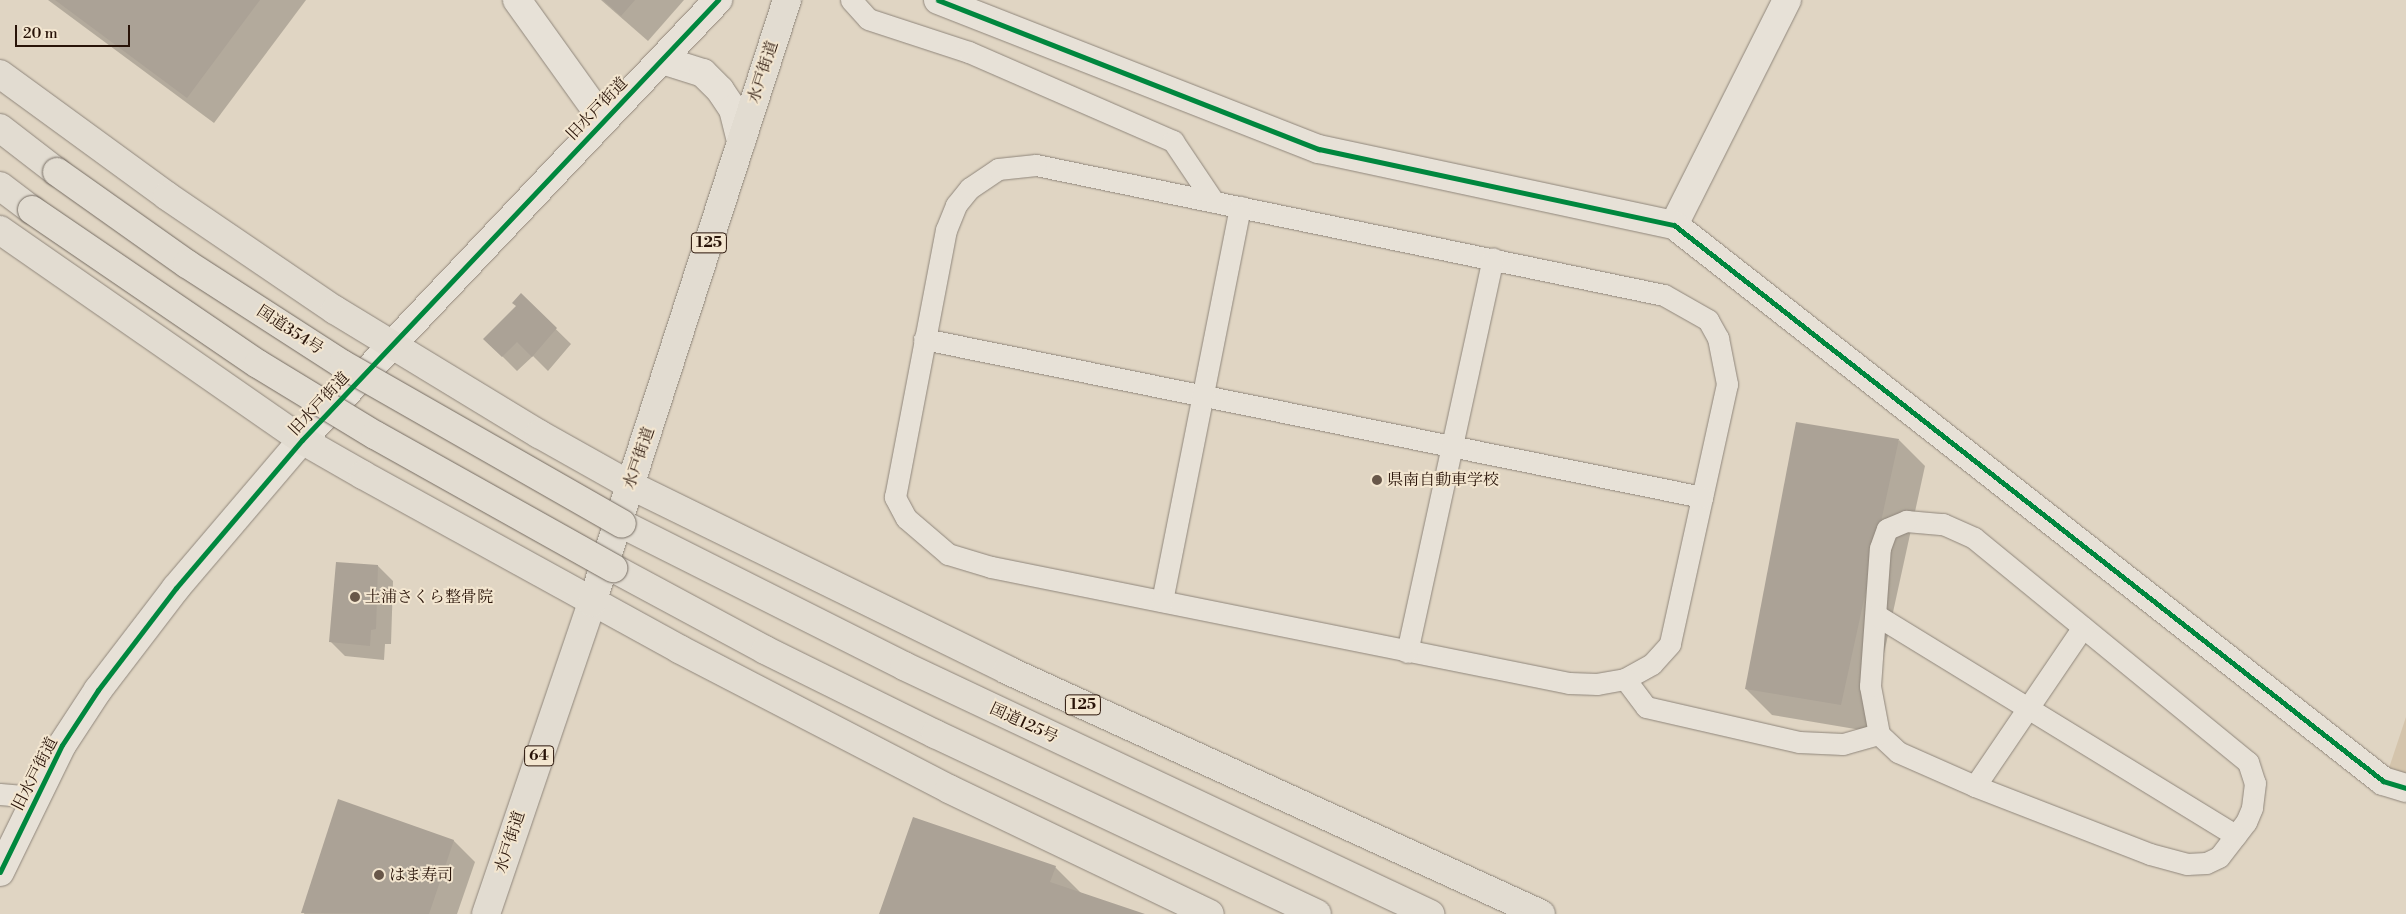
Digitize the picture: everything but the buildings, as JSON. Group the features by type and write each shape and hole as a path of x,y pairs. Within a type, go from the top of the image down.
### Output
{"main road":[{"name":"水戸街道","path":"486,914 592,602 787,0"},
{"path":"0,74 216,230 392,345 630,485"},
{"name":"国道354号","path":"0,128 57,172 187,264 342,364 622,524"},
{"path":"0,186 32,210 258,364 375,435 613,568 765,650 935,734 1317,914"},
{"path":"0,230 302,440 592,602 949,789 1210,914"},
{"name":"125","path":"630,485 1007,670 1541,914"},
{"name":"国道125号","path":"622,524 957,691 1430,914"}],"street":[{"path":"517,0 603,120"},
{"name":"旧水戸街道","path":"0,872 62,745 98,690 176,588 302,440 718,0"},
{"path":"938,0 1319,149 1674,225 2375,775 2383,781 2406,788"},
{"path":"1674,225 1787,0"},
{"path":"662,60 703,73 720,90 733,109 740,142"}],"lane":[{"path":"851,0 868,19 969,52 1173,141 1214,202"},
{"path":"1036,165 1240,207 1664,295 1708,320 1718,338 1727,384 1670,644 1652,664 1625,679 1597,684 1569,683 1407,652 992,567 948,554 906,518 895,497 897,474 946,230 956,205 970,188 998,168 1036,165"},
{"path":"1162,601 1240,207"},
{"path":"1407,652 1454,444 1493,258"},
{"path":"924,338 1454,444 1702,497"},
{"path":"1906,521 1942,524 1974,538 2083,627 2248,762 2255,794 2246,822 2219,856 2206,863 2176,863 1975,786 1898,752 1879,734 1870,686 1880,548 1888,529 1906,521"},
{"path":"1876,615 2236,836"},
{"path":"1975,786 2083,627"},
{"path":"1625,679 1646,706 1799,742 1843,744 1879,734"},
{"path":"0,794 37,797"}],"shaded area":[{"path":"2406,717 2406,776 2388,771"}],"cycle path":[{"path":"0,872 62,745 98,690 176,588 302,440 718,0"},
{"path":"938,0 1319,149 1674,225 2383,781 2406,788"}],"place":[{"name":"県南自動車学校","path":"1377,480"},
{"name":"土浦さくら整骨院","path":"355,597"},
{"name":"はま寿司","path":"379,875"}]}
